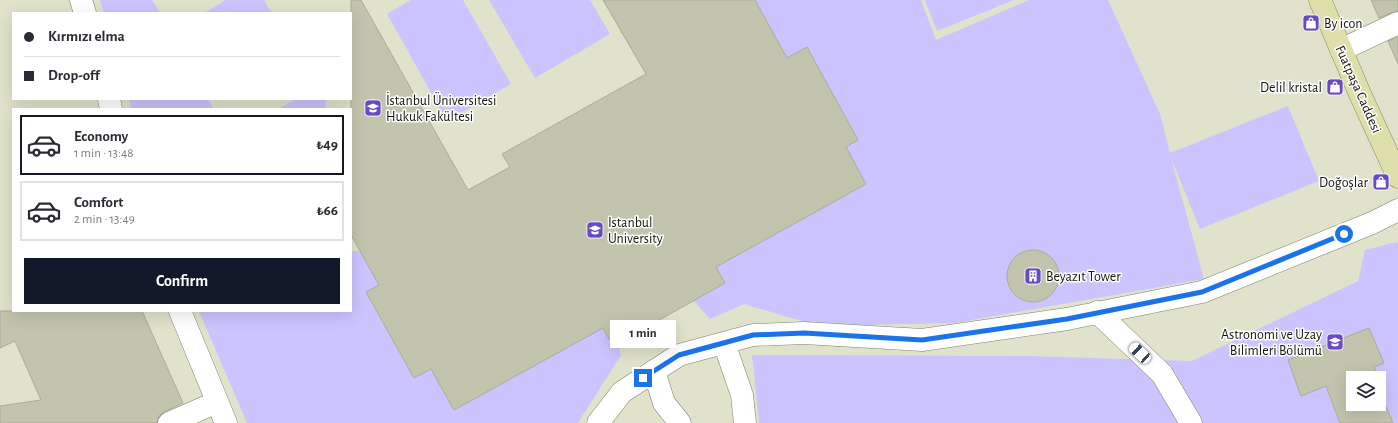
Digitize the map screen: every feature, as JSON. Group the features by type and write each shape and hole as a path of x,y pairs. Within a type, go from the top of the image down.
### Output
{"main road":[{"name":"Fuatpaşa Caddesi","path":"1320,0 1398,177"}],"street":[{"path":"81,0 85,12"},
{"path":"1342,50 1398,24"},
{"path":"598,423 622,392 679,355 753,335 804,333 922,340 1067,319 1202,292 1372,223 1398,210"},
{"path":"180,312 226,423"},
{"path":"1097,312 1162,374 1191,423"},
{"path":"724,343 742,395 744,423"},
{"path":"654,371 664,404 680,423"},
{"path":"169,423 217,402"}],"shaded area":[{"path":"100,0 152,0 159,12 104,12"},
{"path":"226,0 264,0 268,8 273,12 206,12"},
{"path":"411,0 463,0 511,84 447,121 387,14"},
{"path":"489,0 590,0 610,34 535,78"},
{"path":"753,0 921,0 936,40 1029,0 1108,0 1160,114 1170,153 1288,106 1319,181 1200,229 1171,158 1204,279 955,323 818,326 744,304 710,319 692,299 725,283 716,267 866,184 846,147 858,140 807,47 787,58"},
{"path":"925,0 1014,0 937,31"},
{"path":"129,100 209,100 213,108 132,108"},
{"path":"294,100 326,100 325,108 280,108"},
{"path":"1397,242 1398,423 759,423 752,355 1027,356 1192,361 1358,281 1365,250"},
{"path":"352,251 360,251 379,285 366,292 414,378 431,369 454,410 603,328 612,345 614,332 621,355 578,423 247,423 199,312 352,312"}],"building":[{"path":"351,0 361,0 468,190 510,167 502,154 646,74 603,0 755,0 787,58 807,47 858,140 846,147 866,184 716,267 725,283 613,346 603,328 454,410 431,369 414,378 366,292 379,285 352,237"},
{"path":"1371,0 1398,0 1398,11 1379,18"},
{"path":"1398,37 1398,64 1388,41"},
{"name":"Beyazıt Tower","path":"1028,250 1038,250 1047,254 1055,262 1059,271 1059,281 1055,290 1047,298 1038,302 1028,302 1019,298 1011,290 1007,281 1007,271 1011,262 1019,254"},
{"path":"0,311 142,312 183,403 164,412 159,416 157,423 0,423 0,406 41,400 15,341 0,348"},
{"path":"1369,328 1384,363 1374,367 1376,371 1346,371 1346,411 1386,411 1386,406 1393,423 1340,423 1326,386 1301,396 1288,360"}],"place":[{"name":"By icon","path":"1311,23"},
{"name":"Delil kristal","path":"1335,87"},
{"name":"İstanbul Üniversitesi Hukuk Fakültesi","path":"373,108"},
{"name":"Doğoşlar","path":"1381,182"},
{"name":"Istanbul University","path":"595,230"},
{"name":"Beyazıt Tower","path":"1033,276"},
{"name":"Astronomi ve Uzay Bilimleri Bölümü","path":"1335,342"}],"route":[{"path":"643,378 679,355 753,335 804,333 922,340 1067,319 1202,292 1344,234"}]}
